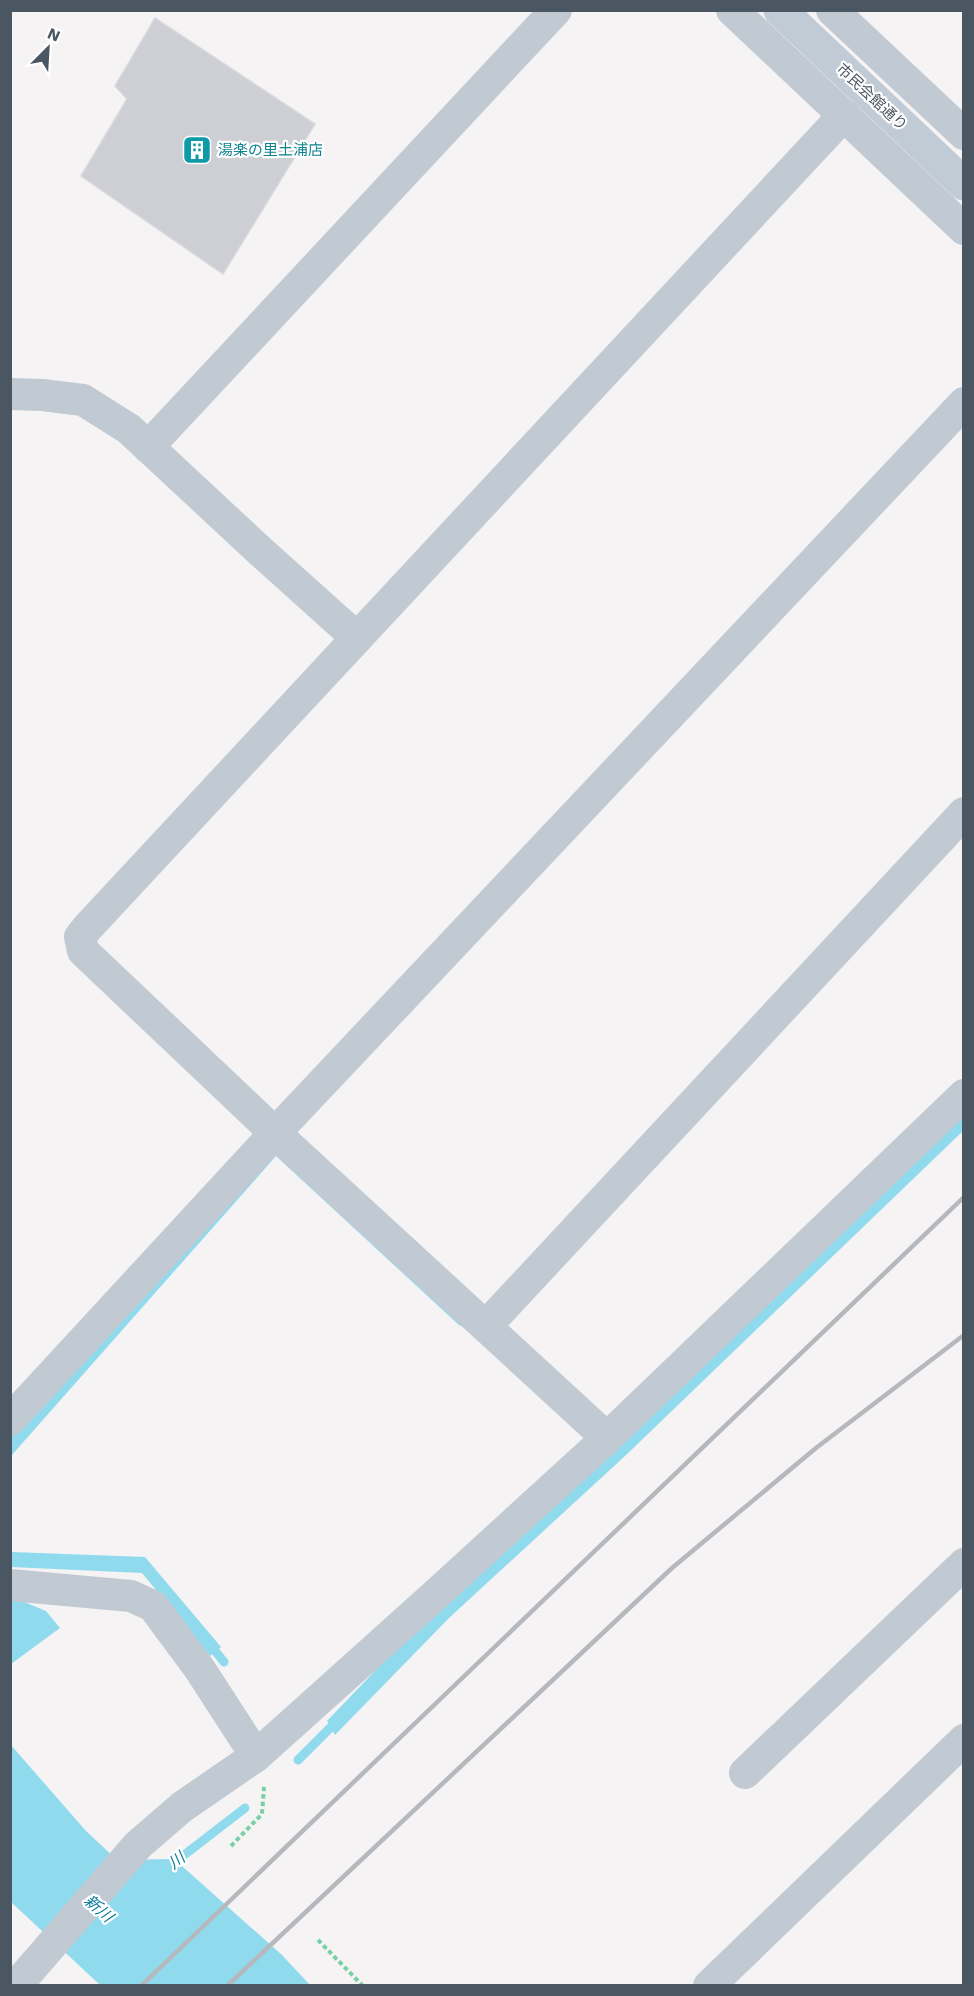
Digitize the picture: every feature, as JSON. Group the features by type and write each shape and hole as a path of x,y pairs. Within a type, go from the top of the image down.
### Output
{"street":[{"path":"148,447 556,10"},
{"path":"732,10 963,229"},
{"name":"市民会館通り","path":"780,10 963,184"},
{"path":"831,10 963,134"},
{"path":"607,1438 487,1325 275,1133 83,951 80,937 844,115"},
{"path":"10,394 83,400 129,429 357,638"},
{"path":"10,1420 275,1133 963,403"},
{"path":"487,1325 963,813"},
{"path":"23,1976 138,1845 182,1807 256,1756 432,1598 607,1438 963,1095"},
{"path":"745,1773 963,1564"},
{"path":"10,1585 131,1596 153,1606 199,1668 256,1756"},
{"path":"709,1986 963,1740"}],"path":[{"path":"231,1846 262,1814 265,1773 256,1756"},
{"path":"318,1940 363,1986"}],"water":[{"path":"963,1107 963,1131 625,1456 449,1618 335,1735 327,1721 438,1605"},
{"path":"275,1141 471,1317 460,1326 276,1156 11,1456 11,1437"},
{"path":"11,1552 145,1557 221,1647 210,1656 142,1573 11,1567"},
{"path":"10,1596 46,1611 60,1628 11,1664"},
{"name":"新川","path":"10,1744 86,1831 117,1860 174,1859 282,1955 310,1985 100,1985 11,1902"}],"building":[{"name":"湯楽の里土浦店","path":"155,18 315,124 223,274 81,176 127,99 115,86"}],"waterway":[{"path":"208,1642 224,1662"},
{"path":"298,1760 339,1719"},
{"name":"川","path":"166,1869 245,1808"}],"railway":[{"path":"141,1986 964,1197"},
{"path":"227,1986 672,1568 816,1448 964,1335"}],"place":[{"name":"湯楽の里土浦店","path":"197,150"}]}
